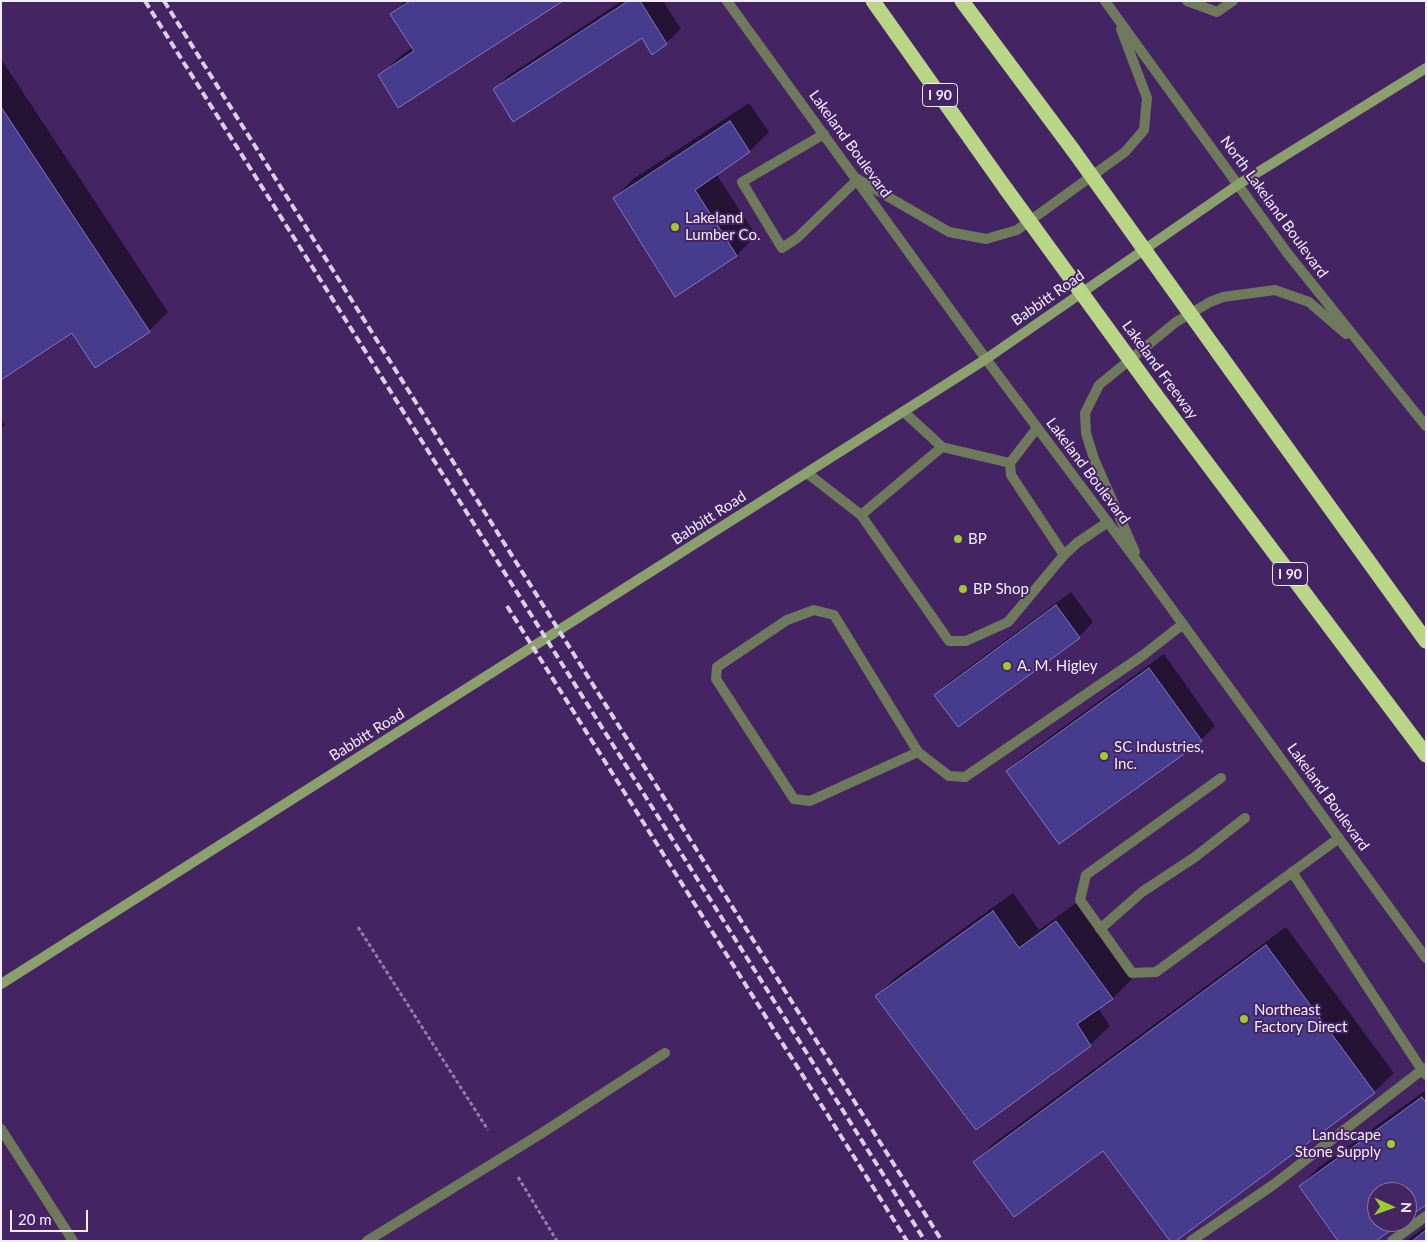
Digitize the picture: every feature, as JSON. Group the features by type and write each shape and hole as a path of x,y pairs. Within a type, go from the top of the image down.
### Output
{"highway":[{"name":"Lakeland Freeway","path":"873,1 1006,189 1155,394 1426,755"},
{"path":"962,1 1073,150 1426,641"}],"main road":[{"name":"Babbitt Road","path":"1,984 904,412 986,359 1239,184 1426,68"}],"street":[{"name":"Lakeland Boulevard","path":"727,1 858,179 986,359 1142,568 1426,958"},
{"name":"North Lakeland Boulevard","path":"1105,1 1288,254 1426,426"},
{"path":"1187,1 1217,12 1233,1"},
{"path":"824,134 742,182 782,248 797,238 858,179 949,232 986,239 1017,230 1125,152 1144,130 1148,98 1116,16"},
{"path":"1142,568 1094,459 1086,433 1085,413 1099,385 1176,322 1210,302 1250,292 1275,290 1309,302 1367,353"},
{"path":"904,412 942,447 1010,463"},
{"path":"1037,428 1010,463 1011,475 1064,555"},
{"path":"861,515 942,447"},
{"path":"806,473 861,515 949,641 966,641 1008,622 1064,555 1077,543 1108,522"},
{"path":"918,752 810,801 794,799 716,679 716,667 787,620 814,610 834,615 918,752 949,776 965,777 1142,656 1183,624"},
{"path":"1221,778 1086,875 1080,900 1132,973 1156,972 1339,838"},
{"path":"1100,929 1142,892 1195,857 1246,818"},
{"path":"1191,1241 1272,1185 1425,1071 1292,872"},
{"path":"367,1241 528,1143 665,1053"},
{"path":"1,1129 73,1241"},
{"path":"1392,1241 1426,1216"}],"path":[{"path":"358,927 488,1130"},
{"path":"518,1177 557,1241"}],"building":[{"path":"410,1 563,1 398,108 378,75 414,51 390,14"},
{"path":"628,1 640,1 667,44 652,55 642,38 513,122 493,89"},
{"path":"1,107 150,332 95,368 72,333 1,380"},
{"name":"Lakeland Lumber Co.","path":"730,121 750,152 695,190 737,256 675,297 613,198"},
{"name":"A. M. Higley","path":"1056,605 1080,638 958,727 934,695"},
{"name":"SC Industries, Inc.","path":"1149,668 1202,741 1059,844 1006,771"},
{"path":"993,911 1019,948 1056,921 1113,999 1077,1024 1091,1046 976,1130 875,996"},
{"name":"Northeast Factory Direct","path":"1266,945 1375,1093 1176,1241 1170,1241 1103,1151 1014,1217 973,1162"},
{"name":"Landscape Stone Supply","path":"1422,1097 1426,1103 1426,1205 1417,1211 1417,1182 1367,1182 1367,1232 1388,1232 1376,1241 1338,1241 1299,1186"},
{"path":"1426,1230 1426,1241 1412,1241"}],"railway":[{"path":"145,1 925,1241"},
{"path":"164,1 942,1241"},
{"path":"507,606 907,1241"}],"place":[{"name":"Lakeland Lumber Co.","path":"675,227"},
{"name":"BP","path":"958,539"},
{"name":"BP Shop","path":"963,589"},
{"name":"A. M. Higley","path":"1007,666"},
{"name":"SC Industries, Inc.","path":"1104,756"},
{"name":"Northeast Factory Direct","path":"1244,1019"},
{"name":"Landscape Stone Supply","path":"1391,1144"}]}
